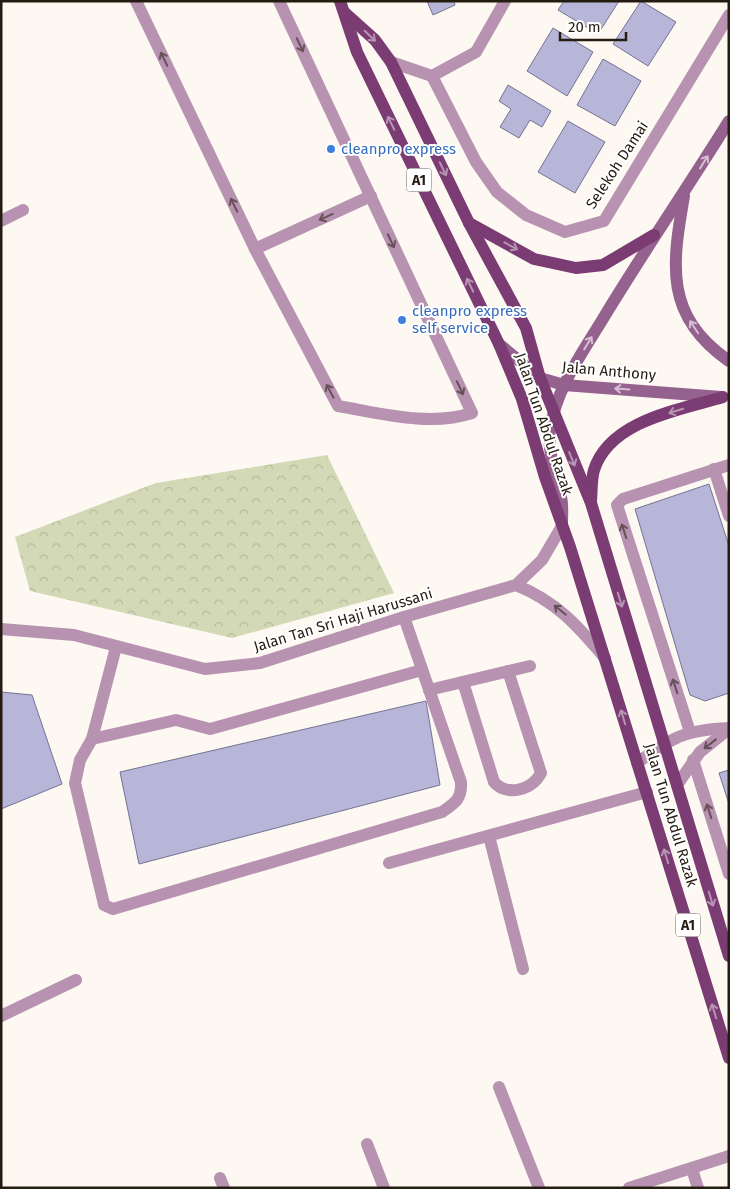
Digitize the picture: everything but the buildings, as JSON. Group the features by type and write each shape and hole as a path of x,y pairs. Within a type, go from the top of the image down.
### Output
{"main road":[{"name":"Jalan Tun Abdul Razak","path":"343,7 375,40 391,62 469,223 526,328 540,378 591,503 729,956"},
{"name":"Jalan Tun Abdul Razak","path":"343,7 357,52 499,344 522,399 638,763 729,1058"},
{"name":"Jalan Tun Abdul Razak","path":"562,526 562,499 550,453 550,428 564,385 654,235 685,192 729,121"},
{"path":"685,192 678,231 675,276 679,300 694,327 713,350 729,361"},
{"path":"469,223 534,259 576,268 603,265 654,235"},
{"name":"Jalan Anthony","path":"499,344 540,378 564,385 726,396"},
{"path":"591,503 594,471 609,446 620,436 633,427 658,416 726,396"}],"street":[{"path":"136,1 255,249 338,406 408,418 456,418 472,413 279,1"},
{"path":"391,62 432,76 476,52 505,1"},
{"name":"Selekoh Damai","path":"432,76 476,162 497,192 526,215 566,232 604,222 729,15"},
{"path":"255,249 371,196"},
{"path":"1,221 23,210"},
{"path":"690,732 617,505 623,499 729,465"},
{"path":"714,469 729,516"},
{"name":"Jalan Tan Sri Haji Harussani","path":"1,629 74,636 205,669 260,663 404,617 516,585 542,560 562,526"},
{"path":"516,585 539,595 564,612 605,658"},
{"path":"116,647 92,739 80,760 75,783 102,900 104,905 113,909 442,812 457,802 461,794 460,782 404,617"},
{"path":"429,690 530,666"},
{"path":"92,739 176,720 210,729 422,670"},
{"path":"463,682 494,782 500,789 509,791 531,785 536,782 541,773 508,671"},
{"path":"638,763 664,744 698,729 729,729"},
{"path":"677,785 693,760 729,729"},
{"path":"693,760 729,874"},
{"path":"389,863 646,792"},
{"path":"489,836 523,969"},
{"path":"1,1016 76,980"},
{"path":"499,1086 539,1188"},
{"path":"367,1144 384,1188"},
{"path":"629,1188 729,1156"},
{"path":"692,1169 698,1188"}],"green space":[{"path":"327,455 394,593 232,638 30,591 15,537 156,483"}],"place":[{"name":"cleanpro express","path":"331,149"},
{"name":"cleanpro express self service","path":"402,320"}]}
